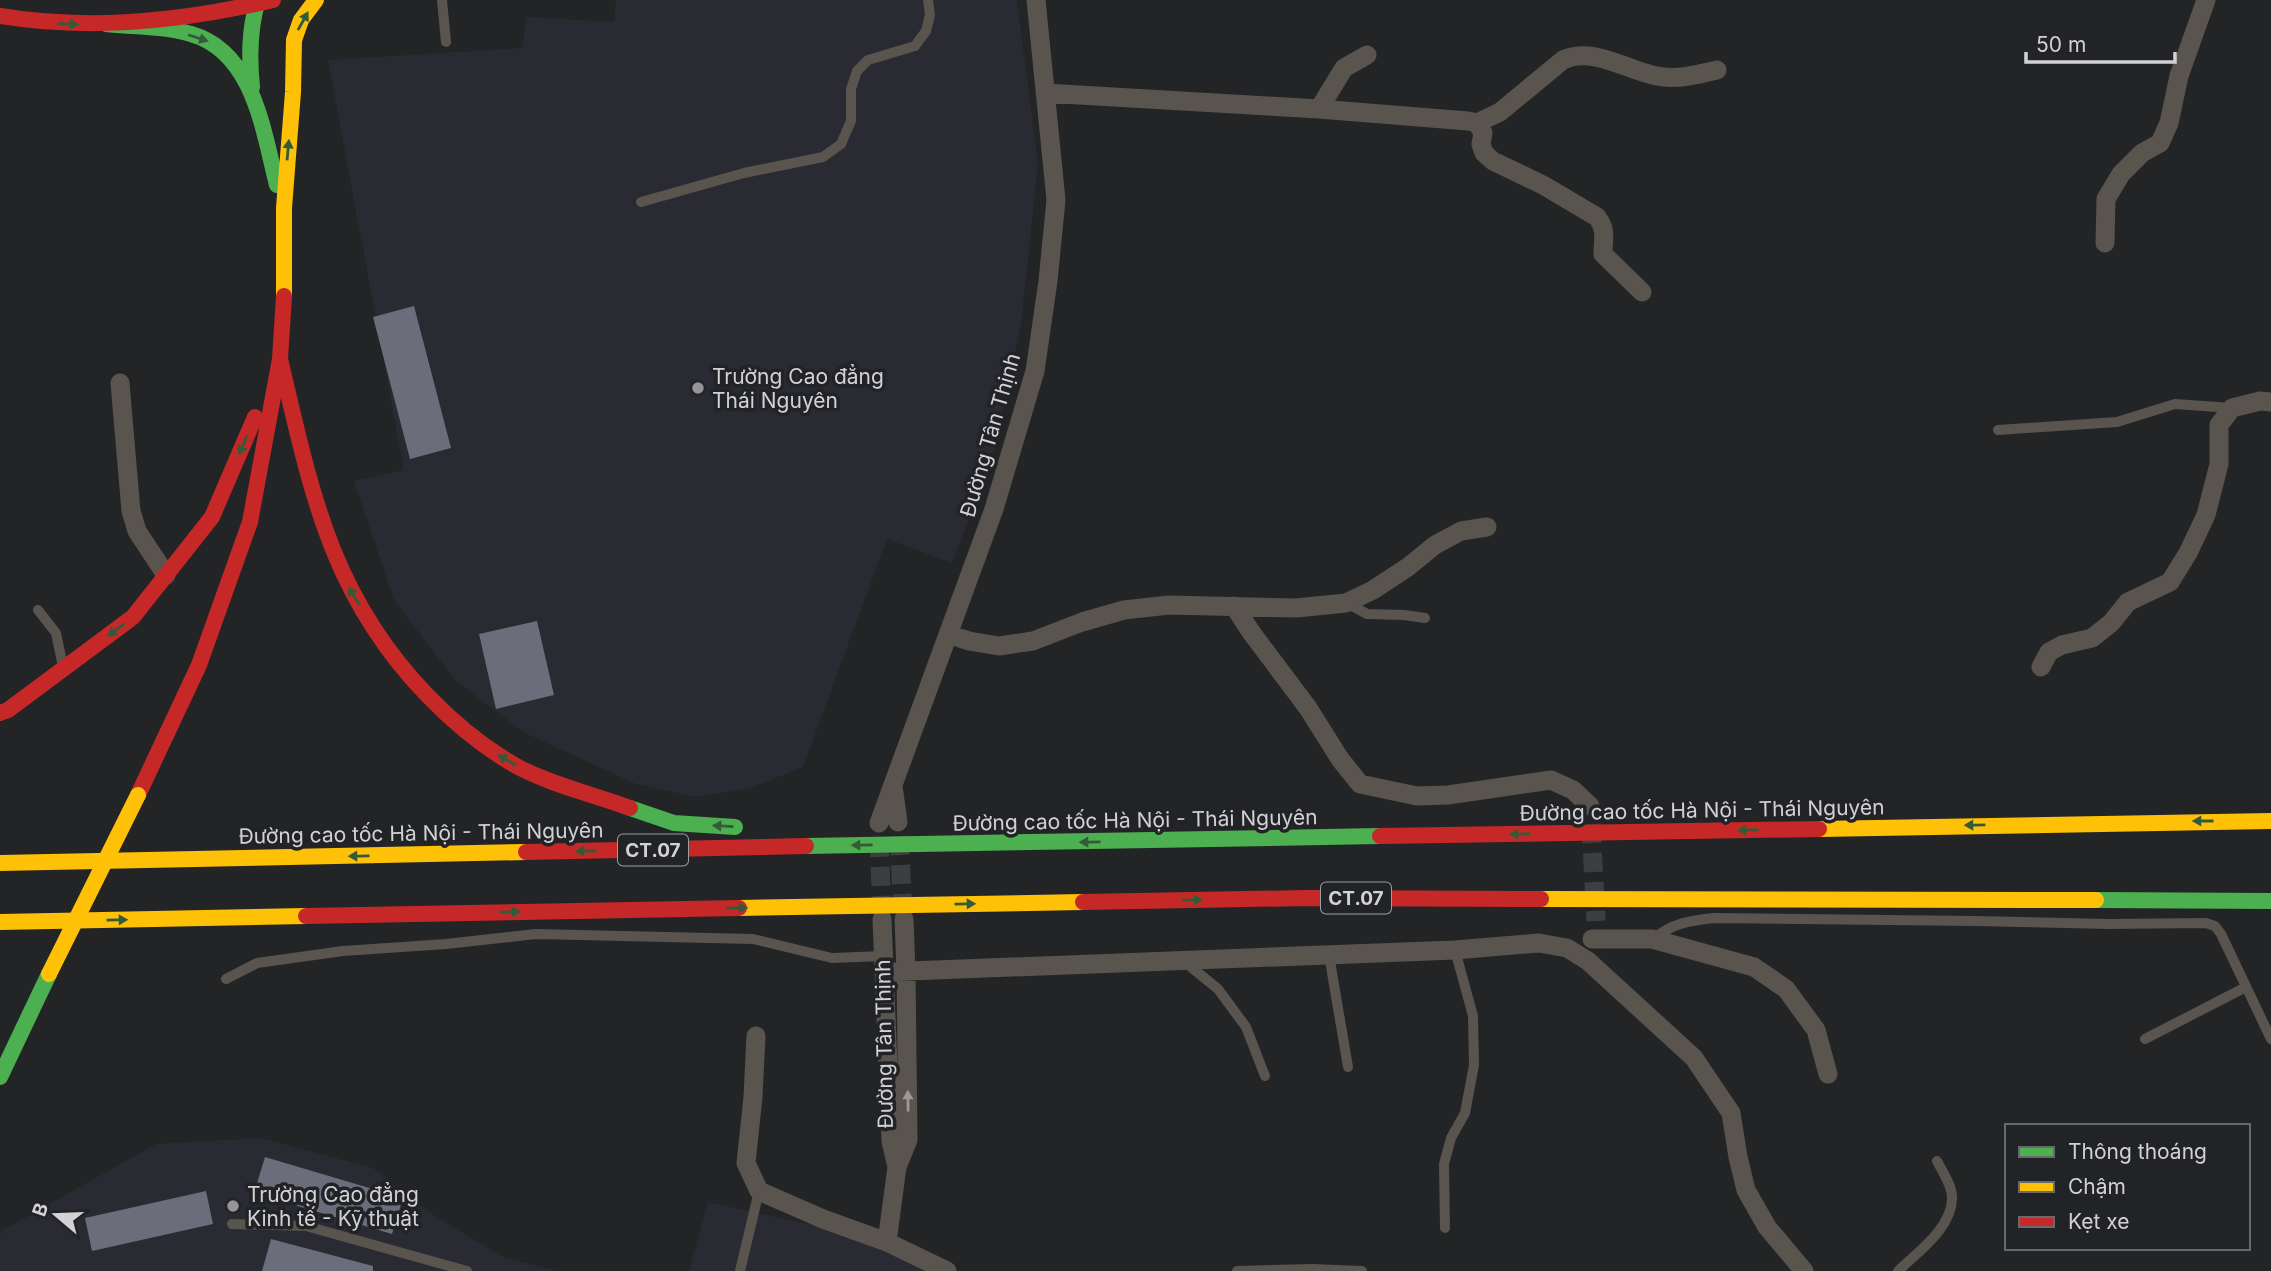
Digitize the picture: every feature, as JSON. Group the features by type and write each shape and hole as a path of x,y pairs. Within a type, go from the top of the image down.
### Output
{"highway":[{"path":"0,16 65,24 106,24 203,15 254,1 273,0"},
{"path":"0,1077 199,665 250,522 280,359 285,281 284,208 294,40 301,20 316,0"},
{"path":"254,1 275,26 285,48 293,92"},
{"path":"253,101 249,61 254,1"},
{"path":"106,24 167,30 195,36 217,45 235,60 253,101 284,208"},
{"path":"0,713 8,710 134,617 212,517 280,359"},
{"path":"280,359 306,470 324,532 345,581 373,628 428,697 487,748 517,766 565,787 680,824 749,828"},
{"name":"Đường cao tốc Hà Nội - Thái Nguyên","path":"0,863 2271,821"},
{"path":"1052,826 1305,839"},
{"name":"CT.07","path":"0,922 1306,898 2271,901"},
{"path":"194,934 442,913"},
{"path":"55,938 83,937"}],"street":[{"name":"Đường Tân Thịnh","path":"888,825 893,785 994,509 1035,371 1056,200 1036,0"},
{"path":"2105,243 2106,199 2121,174 2142,153 2160,143 2169,123 2179,76 2206,0"},
{"path":"1319,109 1344,68 1367,55"},
{"path":"1045,93 1319,109 1477,123 1500,112 1563,61 1575,55 1630,66 1660,77 1682,78 1717,70"},
{"path":"1477,123 1483,132 1481,144 1484,153 1493,161 1543,185 1597,217 1605,232 1603,254 1642,292"},
{"path":"120,383 131,511 137,531 166,575"},
{"path":"2040,667 2049,652 2062,645 2092,638 2111,623 2128,602 2170,582 2189,553 2206,515 2219,464 2219,425 2232,408 2260,401 2271,402"},
{"path":"948,635 999,646 1033,641 1082,622 1124,610 1168,605 1296,608 1346,603 1373,590 1435,545 1461,531 1487,527"},
{"path":"1234,606 1308,708 1340,759 1360,783 1417,796 1448,795 1551,780 1573,790 1590,806"},
{"name":"Đường Tân Thịnh","path":"882,919 891,1141 897,1167"},
{"name":"Đường Tân Thịnh","path":"887,1242 897,1167 908,1140 904,919"},
{"path":"1588,961 1594,930 1652,939 1754,967 1786,989 1816,1030 1828,1074"},
{"path":"884,964 906,972 1455,950 1539,943 1567,948 1588,961 1694,1058 1731,1114 1746,1190 1767,1227 1804,1271"},
{"path":"756,1036 746,1163 759,1191 813,1215 887,1242 947,1271"}],"lane":[{"path":"442,0 446,41"},
{"path":"641,202 744,173 823,157 841,144 850,121 851,89 856,71 868,60 915,46 926,31 930,15 928,0"},
{"path":"1998,430 2116,422 2175,404 2232,408"},
{"path":"1346,603 1367,614 1425,618"},
{"path":"38,610 56,633 62,670"},
{"path":"1652,939 1666,928 1686,921 1714,918 2206,923 2215,926 2221,934 2271,1039"},
{"path":"226,979 257,964 331,953 536,934 753,939 832,958 884,964"},
{"path":"1445,1228 1444,1164 1451,1138 1465,1113 1474,1065 1472,1016 1455,950"},
{"path":"1329,955 1348,1067"},
{"path":"1183,961 1219,989 1245,1027 1265,1076"},
{"path":"2145,1040 2246,987"},
{"path":"1898,1271 1931,1238 1948,1215 1952,1196 1937,1161"},
{"path":"740,1271 759,1191"},
{"path":"232,1224 306,1226 467,1271"},
{"path":"1237,1271 1362,1271"}],"shaded area":[{"name":"Trường Cao đẳng Thái Nguyên","path":"616,0 1017,0 1038,164 1021,325 994,451 952,563 887,539 803,767 748,789 695,797 636,784 525,733 456,681 394,600 354,481 404,470 328,60 522,48 526,17 614,22"},
{"name":"Trường Cao đẳng Kinh tế - Kỹ thuật","path":"261,1138 373,1168 435,1216 503,1257 557,1271 0,1271 0,1235 3,1230 156,1144"},
{"path":"708,1202 821,1227 877,1247 928,1271 689,1271"}],"building":[{"path":"414,306 451,448 410,459 373,317"},
{"path":"537,621 554,695 496,709 479,634"},
{"path":"265,1157 403,1198 392,1234 254,1193"},
{"path":"206,1191 213,1224 92,1251 85,1218"},
{"path":"271,1239 373,1266 373,1271 262,1271"}],"tunnel":[{"path":"1591,824 1596,921"},
{"path":"899,836 903,914"},
{"path":"879,838 882,913"}],"traffic: fast":[{"path":"252,87 250,43 258,0"},
{"path":"106,24 181,31 212,43 229,58 242,75 252,96 277,185"},
{"path":"630,808 674,823 735,827"},
{"path":"806,846 1380,836"},
{"path":"2096,900 2271,901"},
{"path":"0,1077 49,974"}],"traffic: slow":[{"path":"284,296 284,208 294,40 301,20 316,0"},
{"path":"49,974 138,795"},
{"path":"1819,829 2271,821"},
{"path":"0,863 526,852"},
{"path":"1541,899 2096,900"},
{"path":"739,908 1083,902"},
{"path":"0,922 306,916"}],"traffic: jam":[{"path":"0,16 68,23 137,22 273,0"},
{"path":"138,795 199,665 250,522 280,359 284,296"},
{"path":"280,359 302,453 329,539 346,580 368,619 395,658 449,716 495,753 547,780 630,808"},
{"path":"0,713 8,710 133,617 212,517 255,417"},
{"path":"1380,836 1819,829"},
{"path":"526,852 806,846"},
{"path":"1083,902 1305,898 1541,899"},
{"path":"306,916 739,908"}],"place":[{"name":"Trường Cao đẳng Thái Nguyên","path":"698,388"},
{"name":"Trường Cao đẳng Kinh tế - Kỹ thuật","path":"233,1206"}]}
